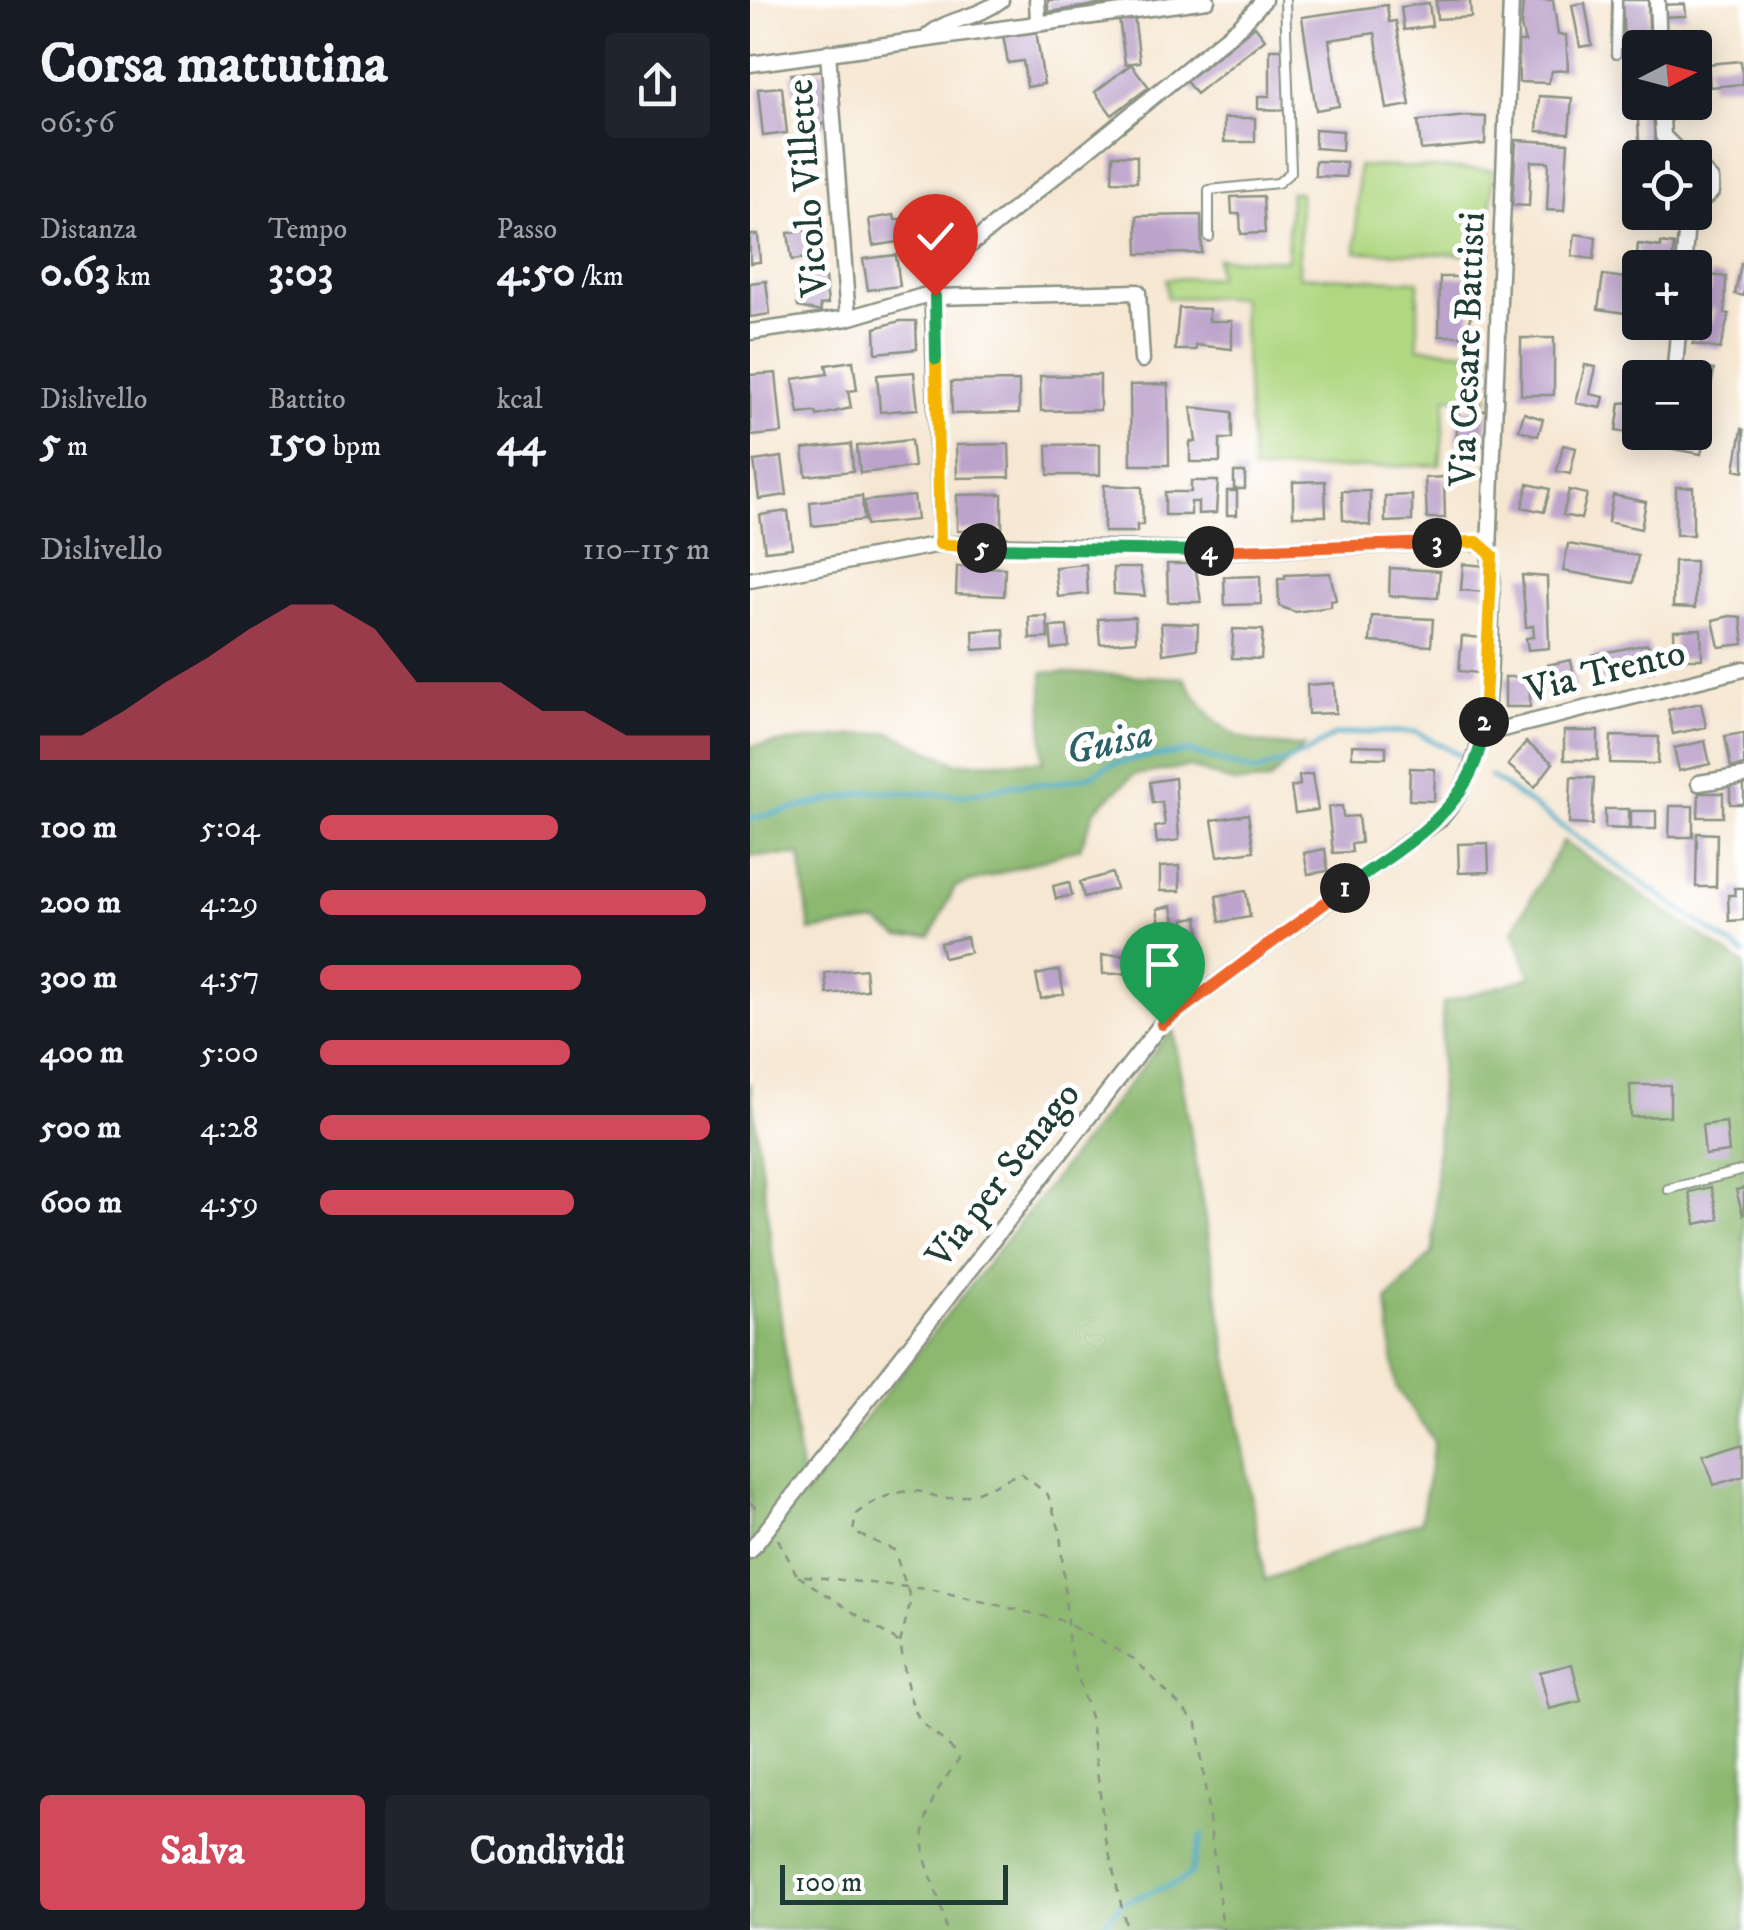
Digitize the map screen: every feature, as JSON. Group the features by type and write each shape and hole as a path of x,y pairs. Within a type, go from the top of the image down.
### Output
{"street":[{"path":"992,29 1003,0"},
{"path":"926,38 940,25 979,17 1003,0"},
{"path":"1037,0 1038,22"},
{"path":"750,64 1207,0"},
{"path":"940,544 934,295 930,280 947,260 1240,26 1264,0"},
{"name":"Via Cesare Battisti","path":"1478,759 1483,734 1492,577 1489,551 1511,0"},
{"path":"1657,0 1658,30"},
{"name":"Vicolo Villette","path":"828,52 848,318"},
{"path":"750,332 848,318 934,295 1138,292 1142,360"},
{"path":"750,580 940,544 1221,551 1466,542 1484,545 1489,551"},
{"name":"Via Trento","path":"1483,734 1744,669"},
{"name":"Via per Senago","path":"750,1551 1162,1024 1440,819 1457,801 1478,759"},
{"path":"1699,782 1744,776"}],"lane":[{"path":"1209,237 1209,190 1278,183 1291,172 1285,0"},
{"path":"1616,54 1617,0"},
{"path":"1668,1189 1744,1170"}],"path":[{"path":"946,1930 942,1901 925,1857 931,1795 959,1760 952,1745 921,1721 910,1695 900,1643 911,1600 894,1550 854,1532 856,1514 872,1500 917,1491 945,1498 985,1490 1021,1473 1048,1495 1060,1531 1068,1647 1091,1721 1105,1835 1126,1930"},
{"path":"750,1502 771,1526 797,1575 900,1643"},
{"path":"797,1575 908,1587 1068,1624 1134,1659 1197,1723 1223,1930"}],"green space":[{"path":"1358,166 1493,170 1490,255 1356,252"},
{"path":"1290,192 1300,192 1299,276 1418,281 1418,347 1489,354 1488,400 1446,397 1440,465 1253,471 1241,297 1167,298 1166,279 1217,277 1217,258 1287,260"},
{"path":"1043,672 1184,678 1208,712 1232,733 1262,744 1304,746 1269,781 1234,783 1190,767 1134,775 1095,810 1080,848 955,887 931,936 900,937 877,922 810,931 800,855 750,856 750,746 890,732 956,763 1043,761"},
{"path":"1563,841 1744,965 1744,1930 750,1930 750,1082 804,1496 1173,1028 1265,1580 1421,1521 1434,1441 1396,1387 1387,1301 1433,1252 1443,1003 1531,977 1513,930"}],"building":[{"path":"1048,0 1116,0 1116,2 1048,12"},
{"path":"1436,0 1470,0 1471,17 1437,19"},
{"path":"1523,0 1553,0 1558,35 1566,35 1568,70 1552,71 1548,83 1519,82 1518,42 1525,42 1521,26"},
{"path":"1622,0 1648,0 1649,30 1623,30"},
{"path":"1429,3 1432,26 1404,30 1401,7"},
{"path":"1585,3 1592,45 1580,47 1572,5"},
{"path":"1685,4 1686,16 1659,17 1659,5"},
{"path":"1387,5 1389,22 1396,21 1410,105 1387,109 1375,33 1329,40 1339,106 1316,110 1302,17"},
{"path":"1134,16 1140,62 1125,64 1119,18"},
{"path":"1255,26 1265,39 1196,94 1186,81"},
{"path":"1036,30 1044,84 1027,87 1023,61 1008,63 1003,35"},
{"path":"1270,49 1285,49 1284,110 1258,109 1258,96 1270,96"},
{"path":"1741,61 1743,84 1712,87 1712,64"},
{"path":"1131,64 1149,87 1112,115 1095,92"},
{"path":"824,70 829,124 812,125 808,96 793,92 791,74"},
{"path":"782,87 787,133 763,136 758,89"},
{"path":"1539,96 1572,98 1569,133 1537,131"},
{"path":"1486,117 1485,144 1421,150 1418,121"},
{"path":"1224,118 1255,118 1255,142 1224,142"},
{"path":"1638,120 1654,120 1655,140 1639,140"},
{"path":"1315,129 1343,131 1342,150 1315,148"},
{"path":"1516,140 1568,143 1564,211 1547,210 1549,162 1531,161 1529,206 1512,205"},
{"path":"1113,155 1137,156 1137,182 1112,181"},
{"path":"1315,161 1346,162 1346,177 1315,176"},
{"path":"1263,196 1265,233 1241,234 1240,214 1232,214 1231,197"},
{"path":"894,215 895,220 907,218 910,240 873,246 869,219"},
{"path":"1201,215 1202,253 1138,254 1137,216"},
{"path":"818,229 821,256 792,260 788,233"},
{"path":"1575,234 1596,237 1594,259 1572,256"},
{"path":"750,235 758,235 760,262 750,263"},
{"path":"1661,243 1674,245 1673,250 1637,250 1638,244 1661,247"},
{"path":"896,255 900,286 868,290 863,259"},
{"path":"1741,264 1744,265 1744,296 1735,294"},
{"path":"1603,275 1622,278 1622,312 1598,309"},
{"path":"1712,275 1726,277 1725,313 1729,314 1720,349 1693,344 1694,340 1712,340"},
{"path":"1440,277 1471,277 1470,336 1439,336"},
{"path":"825,278 828,304 820,305 821,312 798,307 795,281"},
{"path":"766,281 770,314 750,317 750,283"},
{"path":"1179,308 1209,309 1209,321 1232,321 1232,349 1196,345 1196,350 1175,350"},
{"path":"916,321 917,349 876,353 875,328"},
{"path":"1521,338 1554,338 1554,395 1521,395"},
{"path":"853,361 857,390 848,391 851,408 817,416 816,412 799,414 793,379 828,374 826,365"},
{"path":"1585,365 1596,367 1590,394 1604,397 1601,408 1576,403"},
{"path":"914,372 918,409 880,412 877,375"},
{"path":"776,373 782,433 751,436 750,375"},
{"path":"1100,375 1100,410 1041,411 1040,376"},
{"path":"1019,381 1019,413 952,414 951,382"},
{"path":"1168,384 1169,465 1131,465 1130,385"},
{"path":"1622,403 1622,432 1616,431"},
{"path":"1191,407 1232,412 1232,439 1220,439 1220,462 1190,462 1190,442 1196,442"},
{"path":"1459,408 1488,411 1485,446 1456,443"},
{"path":"1524,413 1543,419 1538,436 1519,430"},
{"path":"1744,430 1744,471 1735,469"},
{"path":"911,440 914,467 860,473 857,446"},
{"path":"851,444 853,471 806,476 803,449"},
{"path":"1009,444 1010,477 957,478 956,445"},
{"path":"1100,444 1100,475 1048,475 1047,445"},
{"path":"1563,445 1576,448 1570,474 1557,471"},
{"path":"782,457 787,495 759,499 754,461"},
{"path":"1234,472 1245,472 1245,489 1234,489"},
{"path":"1444,477 1445,518 1427,518 1425,478"},
{"path":"1191,481 1218,481 1216,513 1198,514 1198,502 1191,502 1191,515 1165,515 1165,492 1191,492"},
{"path":"1325,481 1326,516 1293,516 1293,482"},
{"path":"1528,484 1550,489 1544,512 1522,507"},
{"path":"1104,485 1142,487 1143,525 1137,525 1137,532 1104,532"},
{"path":"1676,487 1693,487 1693,535 1676,535"},
{"path":"1569,490 1587,494 1581,519 1563,515"},
{"path":"1227,491 1237,491 1237,515 1227,515"},
{"path":"1342,491 1370,491 1370,526 1343,520"},
{"path":"1002,494 1002,531 957,531 957,495"},
{"path":"1412,495 1412,521 1385,522 1385,496"},
{"path":"1613,495 1646,502 1641,529 1608,522"},
{"path":"862,496 864,520 812,526 810,502"},
{"path":"914,496 917,520 866,525 864,501"},
{"path":"788,511 792,548 765,551 760,515"},
{"path":"1568,544 1638,556 1633,583 1563,571"},
{"path":"1674,561 1695,561 1695,608 1673,607"},
{"path":"1086,564 1088,594 1058,597 1055,567"},
{"path":"1167,564 1195,564 1201,602 1168,602"},
{"path":"1463,564 1486,566 1484,592 1461,590"},
{"path":"957,566 1005,568 1004,596 956,594"},
{"path":"1113,568 1140,568 1145,596 1114,594"},
{"path":"1390,568 1440,571 1438,598 1389,596"},
{"path":"1330,573 1336,600 1331,601 1331,607 1295,612 1279,606 1278,579 1285,579 1285,575"},
{"path":"1522,575 1547,577 1549,648 1528,650 1526,638 1534,637 1533,626 1526,627"},
{"path":"1260,576 1261,604 1225,605 1224,577"},
{"path":"1047,616 1048,638 1030,639 1029,617"},
{"path":"1372,616 1433,619 1431,646 1370,642"},
{"path":"1135,617 1136,641 1100,644 1098,619"},
{"path":"1741,617 1744,644 1719,647 1713,620"},
{"path":"1161,623 1198,624 1197,649 1163,654"},
{"path":"1067,626 1069,647 1052,649 1050,627"},
{"path":"1004,629 1005,648 974,650 973,631"},
{"path":"1233,629 1263,630 1261,659 1232,658"},
{"path":"1701,629 1702,659 1675,659 1674,630"},
{"path":"1462,636 1482,638 1478,673 1459,671"},
{"path":"1648,644 1654,671 1598,682 1592,655"},
{"path":"1571,660 1577,694 1553,698 1547,665"},
{"path":"1505,677 1530,677 1530,707 1505,707"},
{"path":"1334,683 1336,713 1308,714 1307,685"},
{"path":"1701,703 1706,727 1673,734 1668,710"},
{"path":"1564,731 1598,731 1598,760 1564,760"},
{"path":"1744,733 1744,765 1731,768 1725,736"},
{"path":"1611,736 1659,737 1658,764 1610,763"},
{"path":"1705,741 1710,764 1679,771 1674,748"},
{"path":"1526,742 1553,763 1535,787 1508,765"},
{"path":"1352,745 1386,746 1386,758 1352,757"},
{"path":"1410,768 1435,769 1434,801 1409,800"},
{"path":"1312,774 1318,810 1295,813 1291,787 1300,785 1299,776"},
{"path":"1571,777 1594,778 1592,825 1569,824"},
{"path":"1175,778 1179,840 1157,843 1155,827 1165,825 1162,802 1153,803 1150,782"},
{"path":"1730,785 1744,785 1744,804 1730,804"},
{"path":"1699,793 1723,793 1723,817 1698,817"},
{"path":"1342,806 1343,817 1358,816 1361,843 1351,844 1352,852 1333,853 1328,807"},
{"path":"1670,806 1693,806 1693,837 1669,837"},
{"path":"1605,809 1629,809 1629,829 1605,828"},
{"path":"1631,811 1656,811 1656,829 1631,829"},
{"path":"1248,814 1254,851 1218,856 1212,820"},
{"path":"1697,833 1717,834 1716,887 1696,887"},
{"path":"1488,843 1489,872 1459,873 1458,844"},
{"path":"1325,849 1328,871 1308,874 1304,853"},
{"path":"1179,866 1180,891 1160,891 1160,867"},
{"path":"1112,873 1116,889 1084,897 1080,882"},
{"path":"1069,882 1072,895 1056,899 1053,886"},
{"path":"1734,888 1744,888 1744,920 1729,921 1728,895 1735,895"},
{"path":"1246,891 1250,917 1220,922 1216,896"},
{"path":"1172,906 1176,927 1161,930 1157,909"},
{"path":"1198,917 1204,963 1191,965 1184,919"},
{"path":"967,937 970,952 944,958 940,943"},
{"path":"1180,940 1188,982 1172,985 1164,943"},
{"path":"1144,954 1144,973 1103,974 1102,955"},
{"path":"865,969 867,990 827,994 825,973"},
{"path":"1059,970 1064,994 1041,999 1036,975"},
{"path":"1630,1085 1670,1085 1670,1116 1631,1117"},
{"path":"1726,1122 1729,1152 1705,1155 1702,1125"},
{"path":"1711,1187 1719,1219 1696,1224 1689,1192"},
{"path":"1744,1188 1744,1214 1743,1215 1736,1190"},
{"path":"1744,1443 1744,1476 1714,1485 1704,1456"},
{"path":"1572,1664 1581,1701 1549,1709 1540,1672"}],"waterway":[{"name":"Guisa","path":"750,819 870,791 965,795 1013,785 1056,783 1090,776 1110,765 1138,758 1190,752 1256,772 1307,753 1334,735 1368,732 1416,732 1467,759"},
{"name":"Guisa","path":"1490,776 1744,954"},
{"path":"1098,1930 1123,1902 1180,1882 1190,1874 1202,1835"}],"route":[{"path":"935,296 940,544 962,548 1221,551 1477,542 1492,555 1483,734 1478,759 1457,801 1440,819 1219,978 1162,1024"}]}
